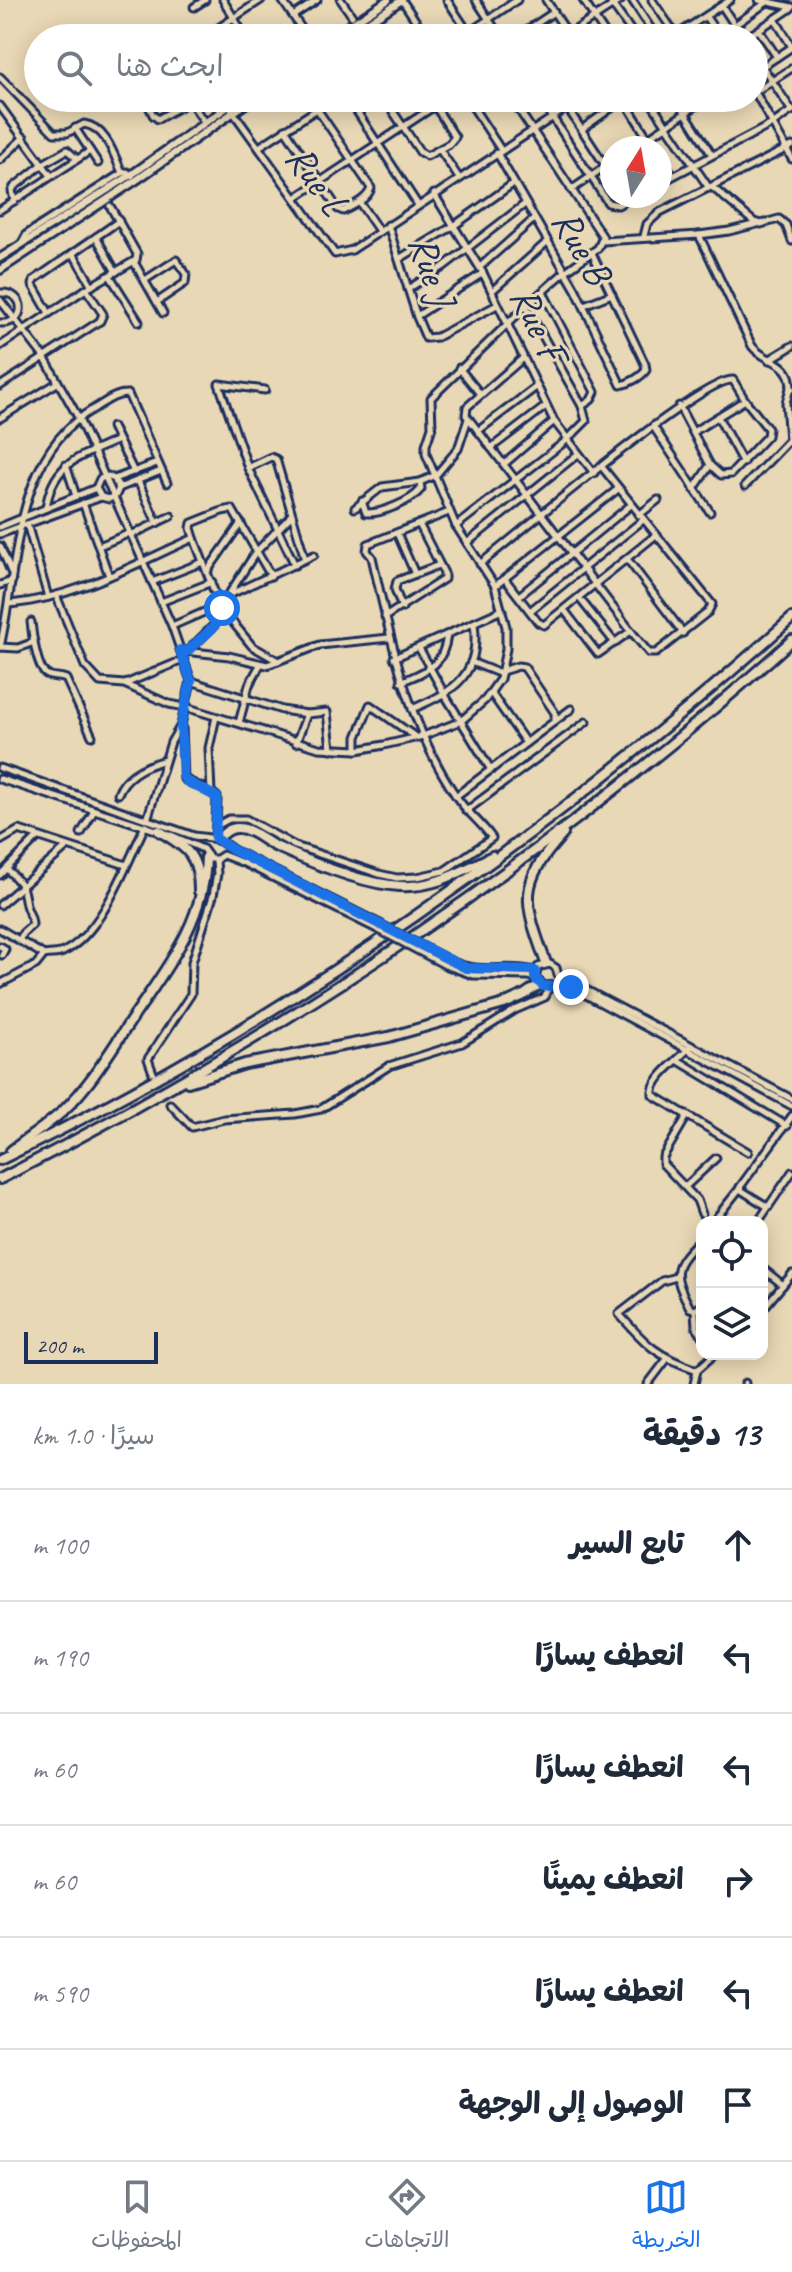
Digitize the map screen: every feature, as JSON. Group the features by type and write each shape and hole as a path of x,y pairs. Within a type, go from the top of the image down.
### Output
{"highway":[{"path":"0,1159 45,1138 198,1054 289,1000 476,874 665,728 792,618"},
{"path":"0,1179 175,1086 373,963 574,821 792,640"},
{"path":"546,963 530,911 530,884 541,858 574,821"},
{"path":"217,840 228,830 245,829 279,848 359,878 404,887 442,881 504,852"},
{"path":"159,831 186,846 195,862 200,888 197,910"},
{"path":"0,1159 53,1120 99,1069 169,968 197,910 205,883 208,855"},
{"path":"175,1086 245,1064 389,1037 504,1004 524,995 543,981"}],"main road":[{"path":"351,24 388,0"},
{"path":"365,24 402,0"},
{"path":"0,270 133,178 218,112"},
{"path":"0,258 72,207 133,178 218,112"}],"street":[{"path":"194,7 205,0"},
{"path":"223,0 237,24"},
{"path":"223,24 261,0"},
{"path":"282,0 298,24"},
{"path":"293,16 317,0"},
{"path":"341,0 352,16"},
{"path":"402,0 417,24"},
{"path":"447,0 463,24"},
{"path":"476,0 492,24"},
{"path":"546,0 560,24"},
{"path":"583,0 598,24"},
{"path":"585,24 611,2 621,0"},
{"path":"632,0 648,24"},
{"path":"652,0 666,24"},
{"path":"694,24 730,0"},
{"path":"759,0 791,9"},
{"path":"483,24 515,1"},
{"path":"611,2 626,24"},
{"path":"736,24 767,2"},
{"path":"722,6 734,24"},
{"path":"768,24 791,9"},
{"path":"536,24 554,12"},
{"path":"706,17 711,24"},
{"path":"768,63 792,47 775,19"},
{"path":"768,44 777,57"},
{"path":"768,84 792,68"},
{"path":"673,176 774,123 792,110 768,76"},
{"path":"0,77 24,102"},
{"path":"1,111 51,176"},
{"path":"34,112 54,133 62,135 84,124 91,125 111,147 122,173 133,178"},
{"path":"152,112 158,119 169,112"},
{"path":"197,112 205,123"},
{"name":"Rue L","path":"234,112 335,254 352,250 379,231"},
{"path":"259,147 312,112"},
{"path":"285,129 338,209 343,211 359,202 371,188 319,112"},
{"path":"357,112 418,205"},
{"path":"393,112 420,152 427,156 454,139 439,112"},
{"path":"295,198 426,112"},
{"name":"Rue B","path":"475,112 525,204 566,271 621,385 642,375 646,367 612,294"},
{"path":"520,112 602,232 603,241"},
{"path":"549,112 600,192"},
{"path":"379,231 560,112"},
{"name":"Rue B","path":"570,112 600,152"},
{"path":"582,129 605,112"},
{"path":"632,112 647,136"},
{"path":"657,112 710,187 758,223"},
{"path":"767,112 789,148 792,159"},
{"path":"651,136 686,113 712,155"},
{"path":"75,128 98,163"},
{"path":"2,158 24,137"},
{"path":"644,236 652,218 789,148"},
{"path":"0,149 2,158"},
{"path":"14,201 14,187 43,164 67,150 77,159"},
{"path":"440,150 459,178"},
{"path":"0,210 90,151"},
{"path":"571,190 600,170"},
{"path":"72,207 122,173"},
{"path":"399,259 455,225 514,183"},
{"name":"Rue F","path":"434,194 482,270 554,421 594,473"},
{"name":"Rue J","path":"359,202 379,231"},
{"path":"408,289 443,267 525,204"},
{"path":"0,346 89,287 134,262 137,254 110,206"},
{"path":"417,317 482,270 534,219"},
{"path":"124,684 169,704 296,743 331,749 357,750 420,737 461,721 491,693 502,672 506,639 495,586 456,526 426,454 432,427 431,398 506,324 603,241 644,236 699,235 779,219 790,227 792,241"},
{"path":"49,313 33,285 34,280 119,221"},
{"name":"Rue J","path":"388,225 417,317 428,339 497,305"},
{"path":"699,235 752,346 759,354 778,363 790,377 791,388 786,403 789,440 745,486"},
{"path":"96,237 116,272"},
{"path":"492,291 547,242"},
{"path":"0,386 102,318 103,314 73,253"},
{"path":"584,305 612,294 592,253"},
{"path":"145,280 176,260 186,274 185,283 157,302"},
{"path":"134,262 163,313"},
{"path":"110,276 139,322"},
{"path":"543,292 595,392 591,400 582,406"},
{"path":"0,293 14,295 20,303 20,313 14,321 0,323"},
{"path":"0,300 44,357 78,417 184,651 183,660 191,681 181,725 184,779 217,797 217,840 223,855"},
{"path":"456,526 585,423 582,406 526,306"},
{"path":"769,360 792,346"},
{"path":"522,359 467,407 465,413 631,631 653,654 708,612 712,604 602,467"},
{"path":"459,368 482,395"},
{"path":"480,564 679,406 727,380 737,384 768,431 766,438 727,476 719,474 710,465 679,406"},
{"path":"0,418 57,383"},
{"path":"265,390 219,384 248,468 295,565"},
{"path":"478,431 536,387"},
{"path":"34,642 18,648 0,647 10,604 12,578 39,468 59,437 78,417 119,394 128,394 167,483"},
{"path":"693,432 745,400"},
{"path":"491,448 546,406"},
{"path":"718,417 743,463"},
{"path":"355,508 382,487 420,482 436,475 458,449 468,418"},
{"path":"504,464 554,421"},
{"path":"653,426 710,512"},
{"path":"112,427 134,472"},
{"path":"46,508 50,491 66,464 118,440"},
{"path":"466,544 578,454"},
{"path":"248,468 271,457 276,459 305,559"},
{"path":"104,477 114,479 157,463"},
{"path":"66,464 76,496"},
{"path":"694,489 710,465"},
{"path":"113,497 119,488 161,471"},
{"path":"101,497 96,488 104,477"},
{"path":"114,479 119,488"},
{"path":"138,481 157,523"},
{"path":"362,501 366,513 378,512 416,495 421,489 420,482"},
{"path":"0,527 24,523 46,508 96,488"},
{"path":"495,586 618,489"},
{"path":"0,534 101,497 113,497"},
{"path":"530,611 584,568 658,500"},
{"path":"83,503 109,576"},
{"path":"519,596 631,505"},
{"path":"221,616 220,605 194,538 192,523 232,509 271,576"},
{"path":"216,826 229,819 246,819 295,846 379,874 406,878 444,871 492,838 466,811 420,737 394,658 372,557 367,547 449,512"},
{"path":"172,626 220,605 256,552 292,515"},
{"path":"99,546 171,516"},
{"path":"24,523 48,597"},
{"path":"207,571 241,523"},
{"path":"385,617 443,581 445,576 419,524"},
{"path":"397,533 415,574"},
{"path":"505,579 538,622 544,625 656,535"},
{"path":"10,604 56,595 109,576 194,538"},
{"path":"0,546 12,578"},
{"path":"229,595 314,555"},
{"path":"628,560 683,633"},
{"path":"152,582 203,562"},
{"path":"402,608 395,584 439,565"},
{"path":"0,585 12,578"},
{"path":"161,602 212,582"},
{"path":"56,595 89,673 107,685 124,684 183,660"},
{"path":"580,599 615,643"},
{"path":"394,658 502,610"},
{"path":"565,611 597,654 603,653 631,631"},
{"path":"184,651 221,616"},
{"path":"221,616 231,620 252,646 278,661"},
{"path":"31,622 43,671 50,676 66,679 92,736"},
{"path":"412,709 445,695 466,675 475,648 474,623"},
{"path":"401,682 431,669 443,655 447,635"},
{"path":"184,651 229,656 260,665 320,645 389,638"},
{"path":"419,648 491,770"},
{"path":"471,662 502,672 524,667 555,713 555,721"},
{"path":"239,723 260,665"},
{"path":"191,681 307,714 317,711 327,713 331,749"},
{"path":"491,693 526,743"},
{"path":"456,796 571,709"},
{"path":"357,750 357,737 365,713 380,710 420,737"},
{"path":"296,743 307,714"},
{"path":"211,792 209,748 216,717"},
{"path":"466,811 586,722"},
{"path":"0,929 44,955 60,954 84,939 98,918 146,823 171,742 181,725"},
{"path":"118,794 128,778 149,765 165,760"},
{"path":"0,768 146,823 208,855 223,855 378,926"},
{"path":"0,779 94,811 217,840 473,975 517,974 580,991 792,1099"},
{"path":"81,833 94,811"},
{"path":"0,841 15,831 126,865"},
{"path":"0,875 38,837"},
{"path":"153,1073 148,1059 191,994 192,962 213,896 208,855 217,840"},
{"path":"0,905 67,847"},
{"path":"7,869 23,886 33,923 20,939"},
{"path":"0,946 5,949 2,955"},
{"path":"0,984 36,965 44,955"},
{"path":"170,1104 192,1127 224,1119 321,1109 399,1061 462,1043 515,1010 545,997 543,981 546,963 554,965 558,975 792,1106"},
{"path":"543,981 558,975"},
{"path":"690,1047 679,1061 655,1080 653,1095 748,1152"},
{"path":"679,1061 787,1126"},
{"path":"687,1116 663,1159 664,1167 697,1200 702,1214"},
{"path":"718,1216 792,1116"},
{"path":"685,1187 716,1158"},
{"path":"762,1216 792,1172"},
{"path":"740,1188 768,1207"},
{"path":"696,1245 677,1268 676,1277 690,1308 695,1310 696,1327"},
{"path":"768,1273 783,1285"},
{"path":"768,1302 792,1274"},
{"path":"676,1277 662,1281 619,1314 647,1346 667,1359 697,1370"},
{"path":"648,1384 667,1359"},
{"path":"694,1384 697,1370 708,1360"}],"tunnel":[{"path":"155,1077 170,1104"}],"route":[{"path":"222,608 221,616 214,625 188,651 180,650 191,681 181,725 183,776 186,781 217,797 215,838 466,968 532,970 537,982 543,986 571,987"}]}
